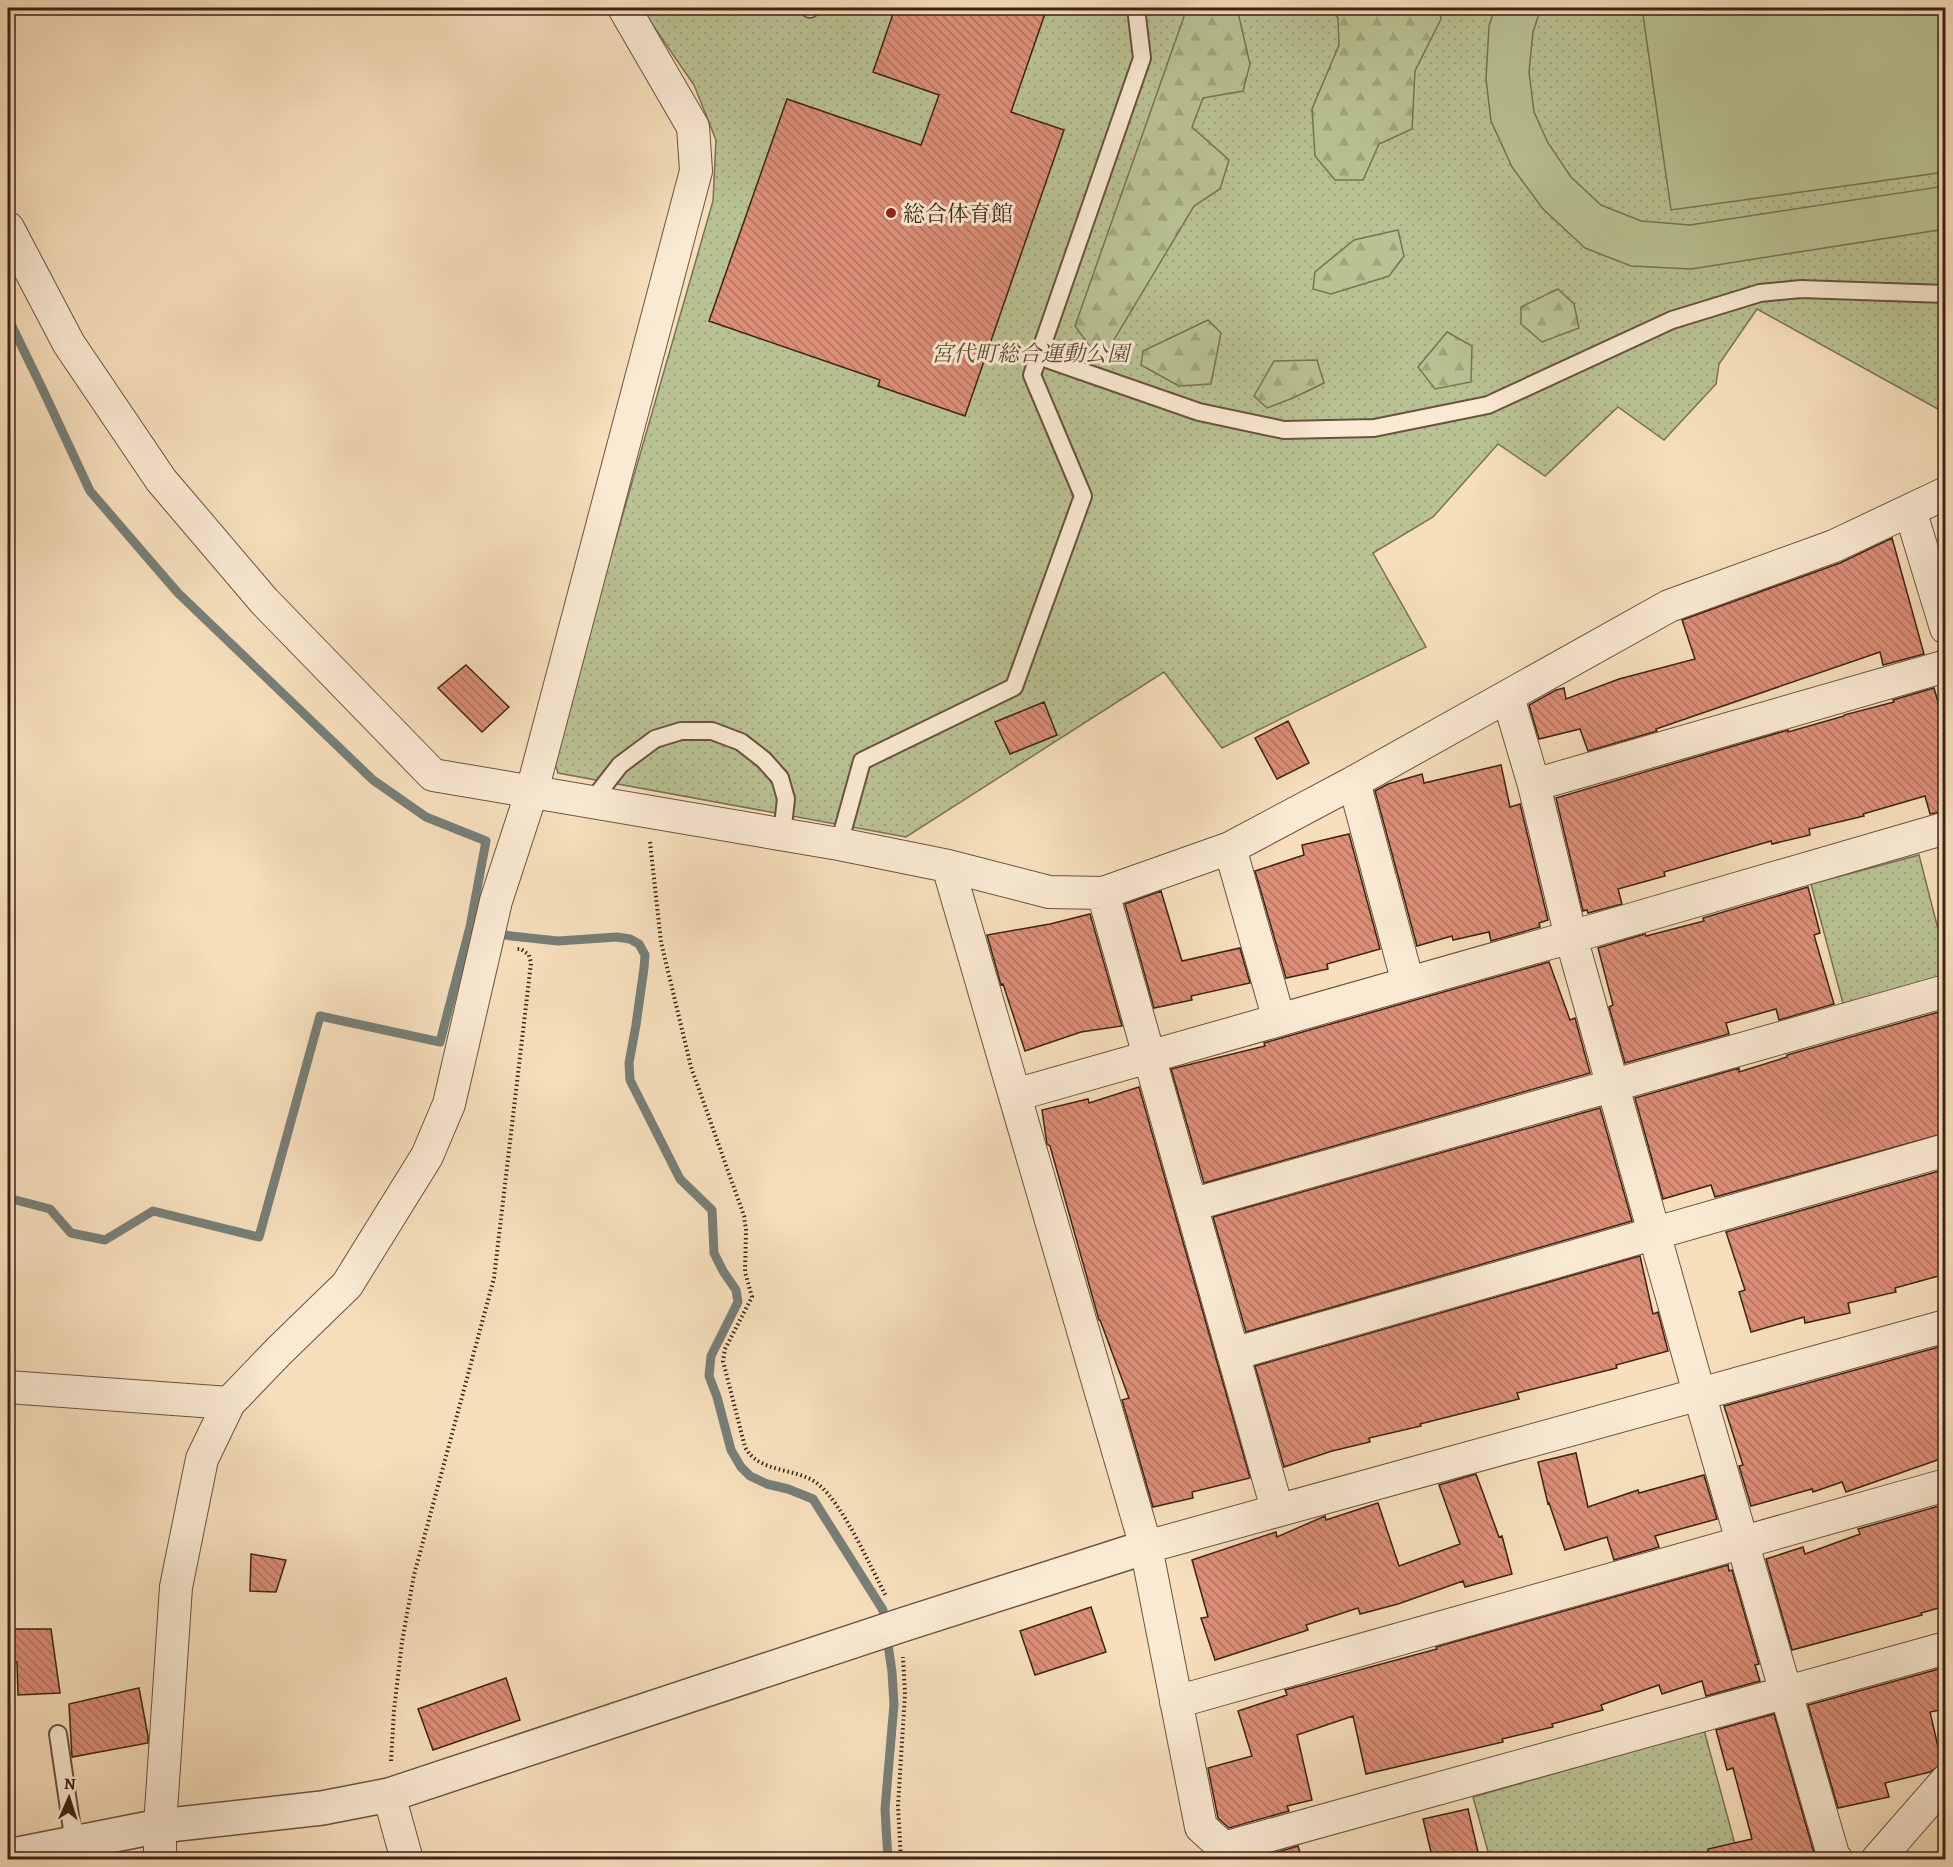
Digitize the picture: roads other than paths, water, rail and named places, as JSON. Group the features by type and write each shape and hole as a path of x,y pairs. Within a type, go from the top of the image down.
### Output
{"street":[{"path":"160,1860 160,1826 176,1587 202,1459 229,1403 347,1285 427,1156 448,1104 496,901 532,791 696,171 693,127 624,8"},
{"path":"8,228 69,344 161,480 264,601 433,775 838,844 948,866 1048,892 1103,893 1230,848 1354,782 1669,606 1834,546 1946,493"},
{"path":"1910,510 1946,628"},
{"path":"1534,785 1946,666"},
{"path":"1508,697 1534,785 1571,937 1699,1393 1834,1858 1837,1860"},
{"path":"1354,782 1408,983"},
{"path":"1015,1095 1946,828"},
{"path":"1230,848 1279,1020"},
{"path":"948,866 1146,1547 1201,1827 1224,1848 1946,1647"},
{"path":"1103,893 1277,1509"},
{"path":"1191,1205 1946,992"},
{"path":"1233,1354 1946,1150"},
{"path":"8,1856 160,1826 322,1808 389,1795 902,1625 1146,1547 1946,1326"},
{"path":"8,1387 229,1403"},
{"path":"1176,1702 1946,1485"},
{"path":"1877,1860 1946,1781"},
{"path":"389,1795 407,1860"}],"lane":[{"path":"838,844 862,761 1014,687 1083,496 1032,375 1142,58 1136,8"},
{"path":"1038,356 1199,412 1284,430 1374,428 1488,405 1672,320 1760,293 1801,288 1946,294"},
{"path":"592,801 620,765 655,739 681,731 712,731 741,742 764,760 780,778 786,799 782,834"},
{"path":"58,1734 74,1843"}],"waterway":[{"path":"8,318 90,491 178,593 373,780 426,817 486,841 470,927 511,936 558,941 617,937 630,939 639,944 645,955 629,1063 630,1080 680,1179 712,1210 714,1253 736,1290 738,1302 711,1356 709,1376 731,1450 741,1467 750,1476 813,1499 883,1610 894,1704 885,1809 888,1860"},
{"path":"8,1198 50,1209 71,1233 105,1240 153,1211 259,1237 320,1016 440,1042 470,927"}],"place":[{"name":"総合体育館","path":"891,213"}],"park label":[{"name":"宮代町総合運動公園","path":"1030,353"}]}
